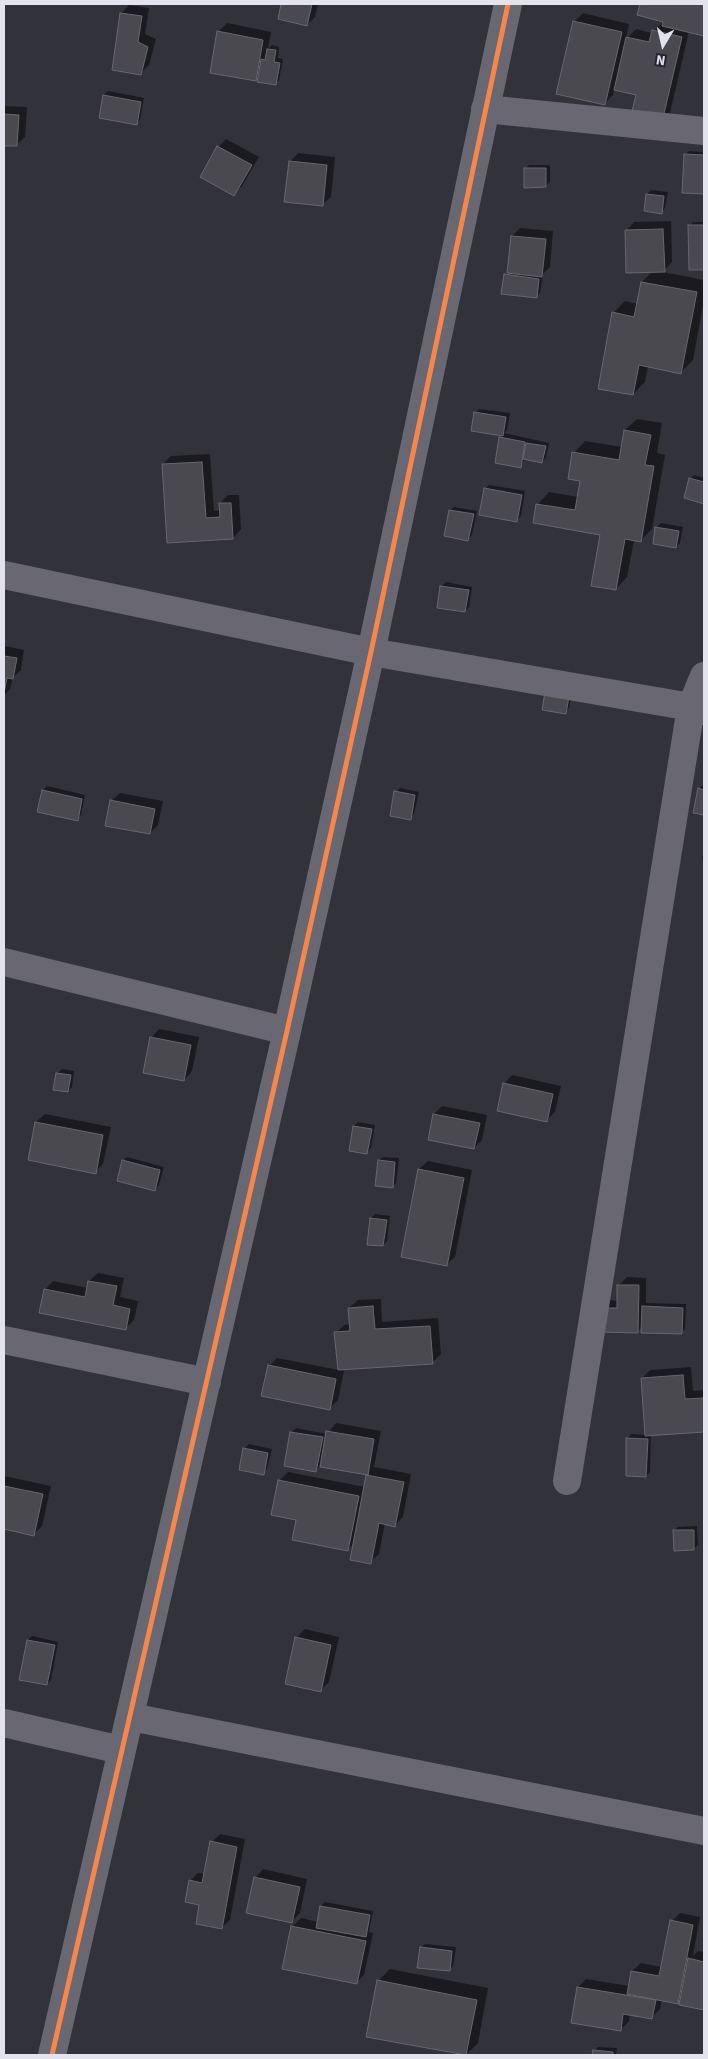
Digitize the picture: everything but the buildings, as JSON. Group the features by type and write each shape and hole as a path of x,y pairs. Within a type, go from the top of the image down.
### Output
{"street":[{"path":"52,2055 287,1031 508,4"},
{"path":"485,109 704,131"},
{"path":"4,575 370,652 698,709"},
{"path":"567,1481 704,676"},
{"path":"4,962 287,1031"},
{"path":"4,1340 207,1382"},
{"path":"130,1717 704,1831"},
{"path":"4,1724 121,1750"}],"cycle path":[{"path":"52,2055 287,1031 371,652 508,4"}]}
